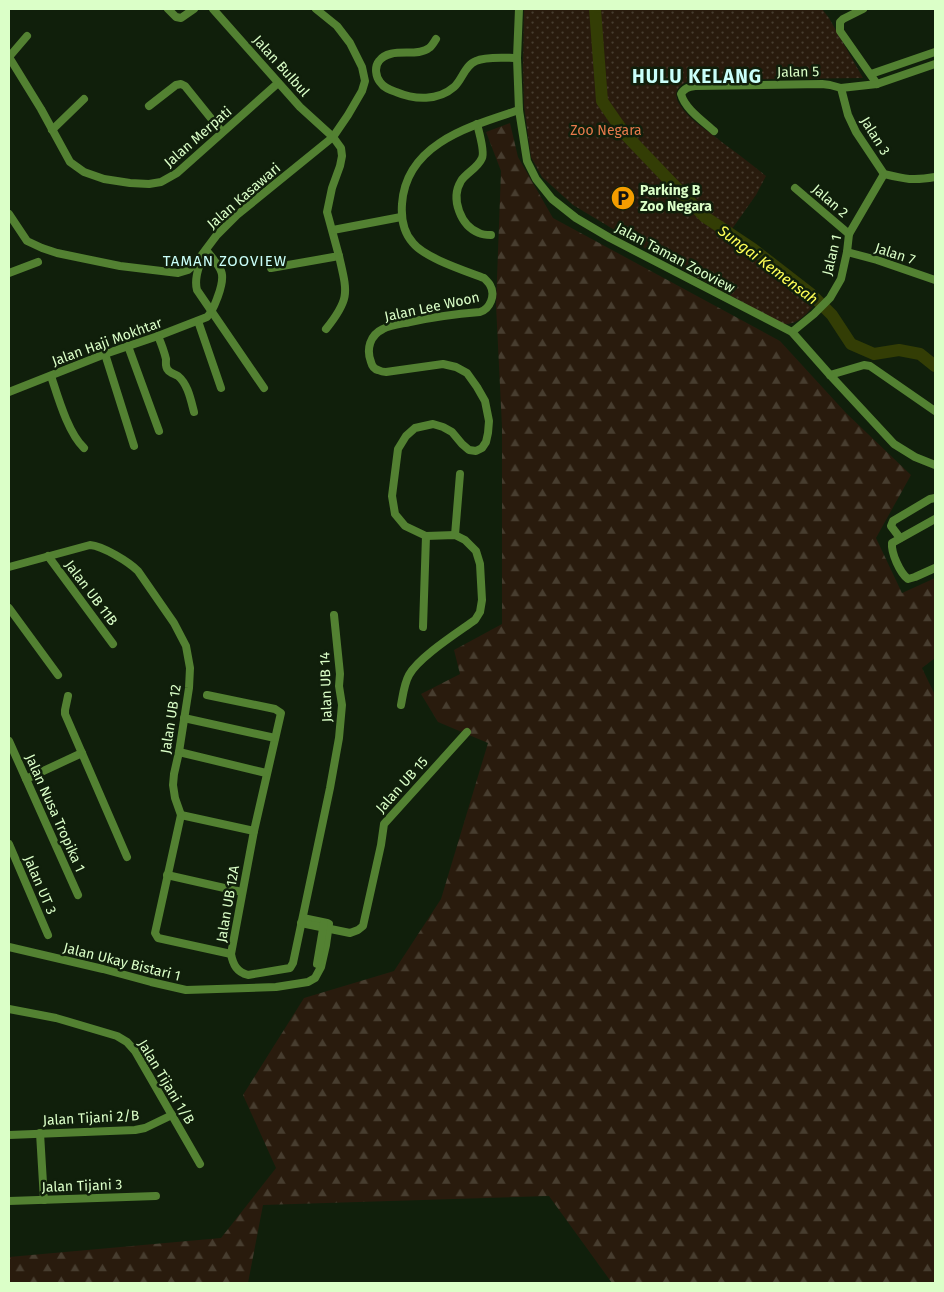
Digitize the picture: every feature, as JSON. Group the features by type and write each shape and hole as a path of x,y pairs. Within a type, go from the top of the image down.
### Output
{"street":[{"path":"168,9 176,17 181,18 194,9"},
{"name":"Jalan Bulbul","path":"213,9 300,107 333,138"},
{"name":"Jalan Kasawari","path":"9,214 27,241 57,253 120,266 178,273 188,270 195,264 216,236 237,215 333,138 362,91 365,81 362,67 350,43 337,26 316,9"},
{"name":"Jalan Taman Zooview","path":"519,9 517,58 519,110 527,161 536,179 552,199 576,218 610,238 792,332 894,444 915,457 935,465"},
{"path":"863,9 843,19 840,22 840,31 877,84"},
{"path":"9,57 27,36"},
{"path":"436,39 430,48 421,52 398,53 379,61 376,68 377,77 382,84 389,90 406,96 418,98 434,97 455,86 474,61 517,58"},
{"path":"870,74 935,52"},
{"name":"Jalan Merpati","path":"9,57 41,109 70,162 84,172 104,179 130,183 149,184 161,182 177,173 278,83"},
{"name":"Jalan 5","path":"714,131 689,108 682,98 683,90 695,86 822,84 841,88 877,84 935,64"},
{"path":"149,106 176,85 181,84 185,86 222,132"},
{"name":"Jalan 3","path":"841,88 848,115 856,132 884,174 909,180 935,177"},
{"path":"52,130 84,99"},
{"name":"Jalan Lee Woon","path":"455,535 426,536 405,526 395,514 392,496 398,449 406,436 415,428 432,424 452,432 469,450 476,451 482,448 486,442 489,421 485,401 467,373 456,368 443,364 386,372 372,366 368,348 377,333 394,325 485,310 489,306 493,292 490,284 484,278 425,254 413,244 405,231 401,217 402,199 408,180 419,161 434,146 454,134 477,124 519,110"},
{"path":"477,124 483,156 481,161 461,181 457,192 457,203 460,215 467,225 481,234 491,235"},
{"path":"326,329 338,315 346,298 346,288 333,230 326,212 342,156 341,148 333,138"},
{"name":"Jalan 1","path":"792,332 830,298 841,279 849,234 884,174"},
{"name":"Jalan 2","path":"795,188 849,234"},
{"path":"333,230 401,217"},
{"name":"Jalan 7","path":"847,252 935,280"},
{"path":"204,253 196,286 264,388"},
{"path":"204,253 222,271 223,283 212,311"},
{"path":"271,268 339,256"},
{"path":"9,273 38,262"},
{"name":"Jalan Haji Mokhtar","path":"9,392 105,354 198,321 207,317 212,311"},
{"path":"198,321 221,388"},
{"path":"158,336 166,367 168,371 179,376 183,382 194,412"},
{"path":"128,346 159,431"},
{"path":"105,354 134,446"},
{"path":"830,375 864,365 870,366 935,411"},
{"path":"51,376 72,432 77,442 84,448"},
{"path":"401,705 409,675 417,664 475,620 480,612 482,600 480,564 476,551 465,540 455,535 460,474"},
{"path":"900,538 891,526 893,521 930,498 935,498"},
{"path":"935,519 892,543 891,550 903,575 908,579 915,578 935,568"},
{"path":"423,627 426,536"},
{"name":"Jalan UB 12","path":"48,556 90,545 97,546 132,566 138,571 174,623 186,646 190,668 189,688 173,784 180,815 155,933 158,938 232,954"},
{"path":"9,567 48,556"},
{"name":"Jalan UB 11B","path":"48,556 113,644"},
{"path":"9,608 58,675"},
{"name":"Jalan UB 14","path":"330,788 339,738 342,705 334,615"},
{"name":"Jalan UB 12A","path":"207,695 275,709 281,713 254,831 232,954 233,963 243,974 248,975 290,968 293,963 330,788"},
{"path":"68,696 65,714 127,857"},
{"path":"184,718 275,738"},
{"name":"Jalan UB 15","path":"302,921 350,933 363,926 384,824 467,732"},
{"name":"Jalan Nusa Tropika 1","path":"9,741 78,895"},
{"path":"179,752 266,773"},
{"path":"26,779 82,753"},
{"path":"180,815 254,831"},
{"name":"Jalan UT 3","path":"9,844 48,935"},
{"path":"167,875 242,892"},
{"name":"Jalan Ukay Bistari 1","path":"9,947 103,968 186,990 276,987 308,982 315,978 321,967 326,926"},
{"name":"Jalan Tijani 1/B","path":"9,1009 56,1018 117,1036 127,1042 135,1051 200,1164"},
{"name":"Jalan Tijani 2/B","path":"9,1135 135,1130 145,1128 172,1115"},
{"path":"40,1133 44,1200"},
{"name":"Jalan Tijani 3","path":"9,1202 156,1196"}],"green space":[{"name":"Zoo Negara","path":"524,9 822,9 863,78 696,80 682,85 676,95 683,110 691,118 766,176 756,195 727,236 789,275 819,299 803,317 794,323 782,324 653,253 573,205 542,177 531,157 524,106"},
{"path":"510,123 518,157 553,218 780,341 846,413 911,475 876,538 902,593 935,578 935,658 922,668 935,695 935,1283 612,1283 549,1196 263,1205 248,1283 9,1283 9,1257 221,1238 276,1168 243,1095 304,998 394,971 441,899 488,743 438,722 421,694 460,674 454,650 502,624 502,427 496,305 501,171 486,132"}],"waterway":[{"name":"Sungai Kemensah","path":"595,9 602,101 624,133 705,217 753,249 811,294 832,315 851,344 874,354 899,350 920,354 935,366"}],"place":[{"name":"Parking B Zoo Negara","path":"623,198"}],"district":[{"name":"HULU KELANG","path":"697,76"},
{"name":"TAMAN ZOOVIEW","path":"225,261"}]}
